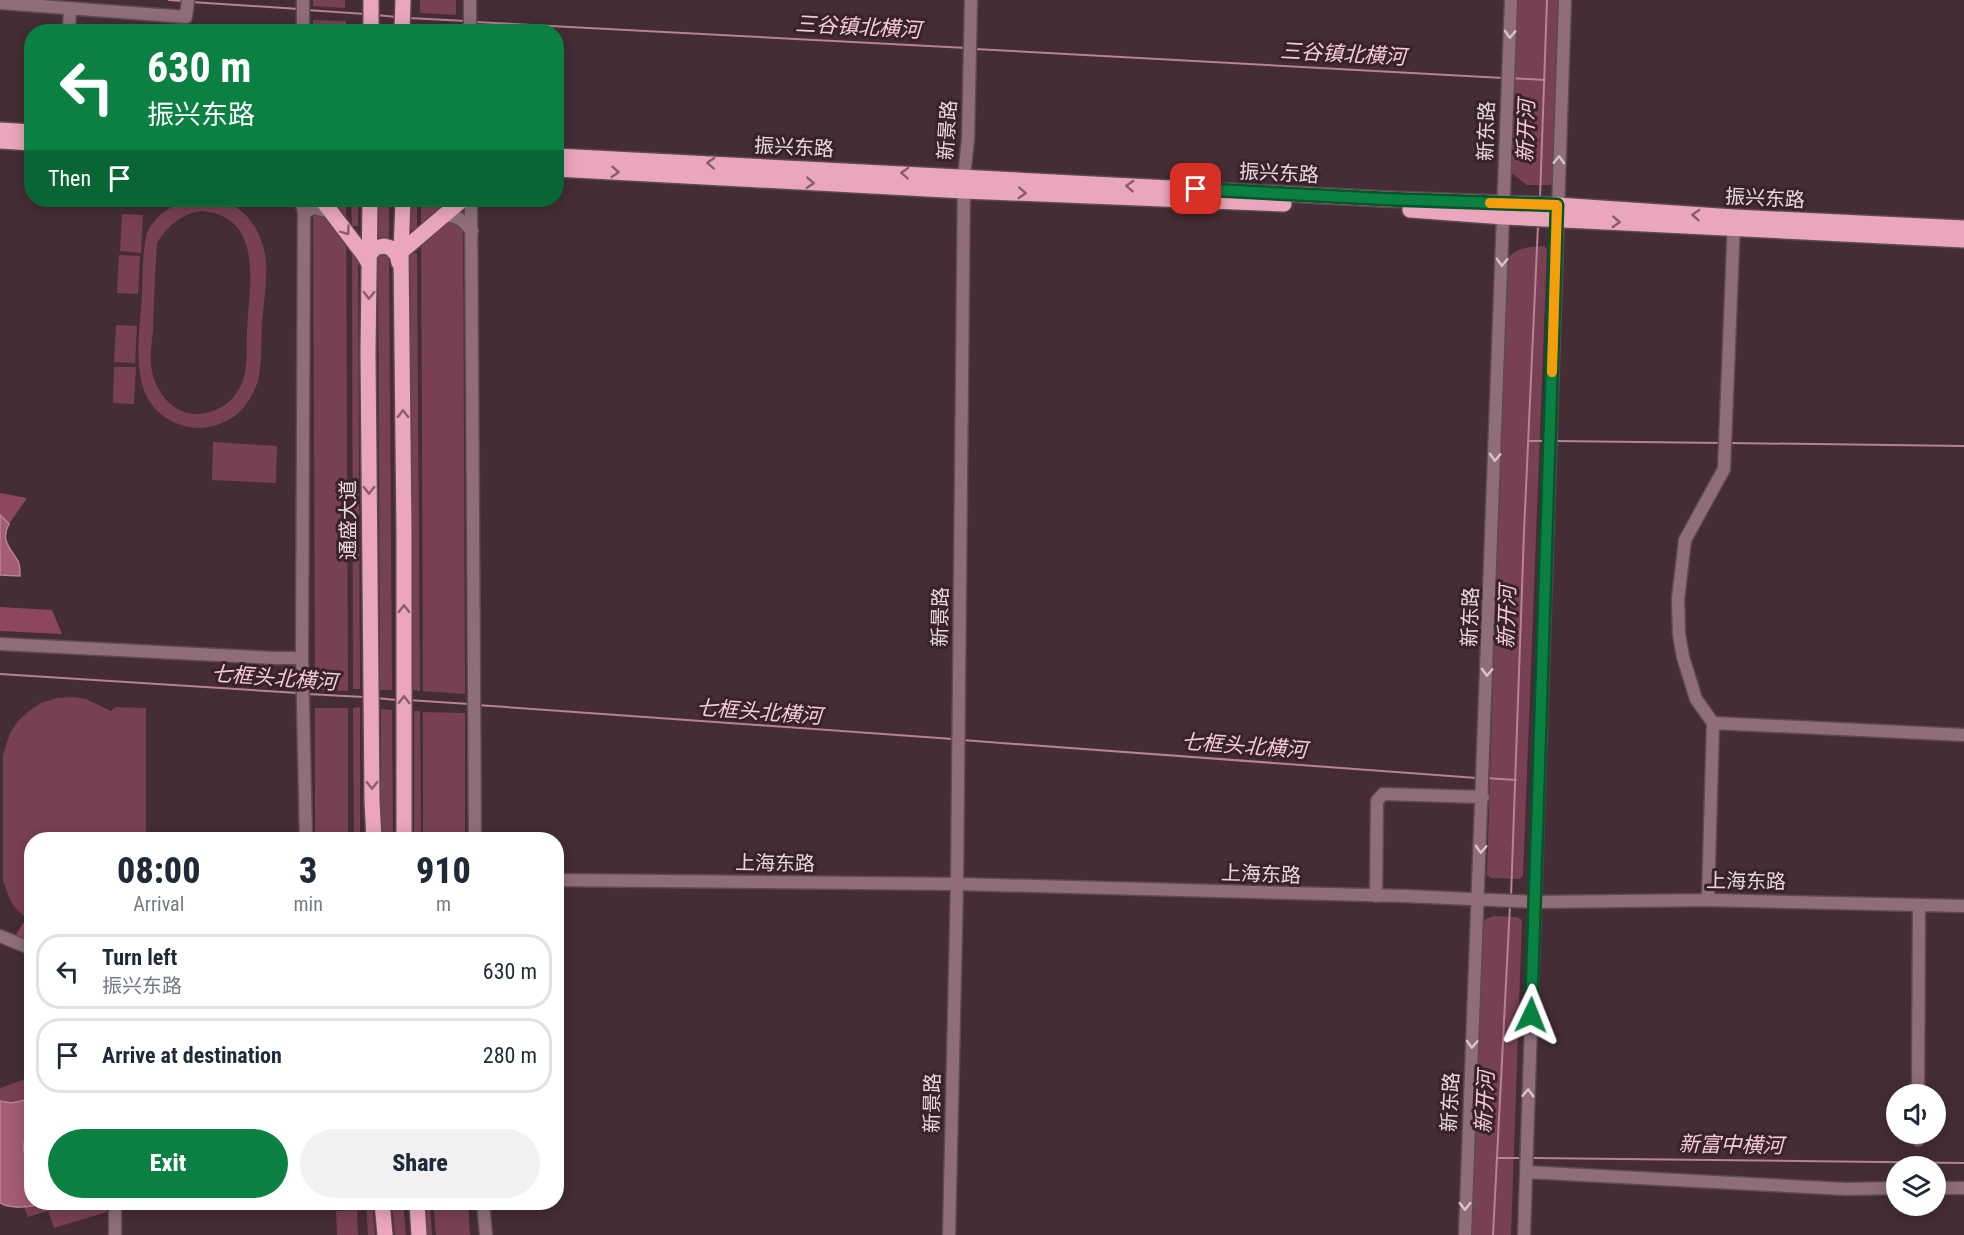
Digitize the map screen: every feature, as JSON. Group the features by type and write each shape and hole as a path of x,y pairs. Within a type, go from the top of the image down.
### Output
{"main road":[{"path":"403,3 403,24"},
{"path":"371,4 371,24"},
{"path":"0,130 24,132"},
{"path":"0,141 24,142"},
{"name":"振兴东路","path":"564,157 964,184"},
{"name":"振兴东路","path":"564,169 1384,199 1503,210 1734,223 1964,240"},
{"path":"328,207 369,260 375,248 384,246 391,248 397,255 401,269"},
{"name":"通盛大道","path":"370,207 368,352 374,832"},
{"path":"403,207 401,269 404,832"},
{"path":"401,252 411,241 454,207"},
{"name":"振兴东路","path":"1734,223 1964,228"},
{"path":"383,1210 385,1235"},
{"path":"417,1210 419,1235"}],"street":[{"path":"470,0 470,24"},
{"name":"新景路","path":"949,1235 957,884 964,184 968,140 971,0"},
{"name":"新东路","path":"1465,1235 1511,0"},
{"path":"1524,1235 1550,447 1545,211 1565,0"},
{"path":"0,3 186,16 188,3"},
{"path":"69,24 70,8"},
{"path":"303,207 302,659 306,832"},
{"path":"471,207 476,832"},
{"path":"304,213 313,208 333,213"},
{"path":"444,216 455,216 463,220 472,231"},
{"path":"1708,900 1713,723 1696,699 1683,657 1678,634 1678,599 1684,540 1724,469 1734,223"},
{"path":"0,644 302,659"},
{"path":"1713,723 1964,735"},
{"path":"1376,896 1377,801 1383,794 1467,797 1482,794"},
{"path":"1421,803 1454,804 1467,797"},
{"name":"上海东路","path":"564,880 957,884 1535,902 1708,900 1964,906"},
{"path":"1918,1084 1919,905"},
{"path":"0,936 24,946"},
{"path":"1526,1162 1846,1189 1886,1188"},
{"path":"1946,1188 1964,1188"},
{"path":"115,1210 115,1235"},
{"path":"484,1210 486,1235"}],"shaded area":[{"path":"313,0 345,0 345,8 313,6"},
{"path":"420,0 456,0 456,15 420,13"},
{"path":"1517,0 1560,0 1553,182 1550,185 1527,185 1510,172"},
{"path":"313,20 346,21 346,24 313,24"},
{"path":"236,207 247,216 256,228 266,258 261,363 256,386 240,412 231,419 213,426 189,427 168,419 154,407 145,392 140,374 138,355 145,240 151,226 170,208","holes":["202,211 222,216 236,226 249,256 250,275 246,368 242,383 236,394 222,407 198,414 181,411 162,395 152,371 157,243 171,226 194,212"]},
{"path":"313,207 346,207 348,691 315,690"},
{"path":"351,207 358,207 358,226 352,226"},
{"path":"378,207 389,207 389,241 378,242"},
{"path":"410,207 417,207 417,230 410,230"},
{"path":"421,207 463,207 465,694 423,691"},
{"path":"122,214 143,215 141,253 120,251"},
{"path":"1544,246 1547,249 1523,876 1519,879 1491,878 1487,875 1506,260 1518,250"},
{"path":"352,252 358,252 360,689 353,689"},
{"path":"378,252 389,252 392,690 380,690"},
{"path":"417,253 420,691 413,690 410,254"},
{"path":"119,255 140,256 138,294 117,293"},
{"path":"116,325 137,326 135,363 114,362"},
{"path":"114,367 136,367 134,404 113,403"},
{"path":"213,442 277,446 276,483 212,480"},
{"path":"0,493 27,498 9,524 0,515"},
{"path":"0,515 9,524 5,535 9,548 19,563 20,576 0,575"},
{"path":"0,607 52,610 62,634 0,631"},
{"path":"57,698 86,699 111,711 116,707 146,708 146,832 24,832 24,916 10,900 3,880 3,755 10,733 18,721 41,703"},
{"path":"360,707 360,832 354,832 353,708"},
{"path":"315,708 348,708 348,832 315,832"},
{"path":"381,709 392,710 393,832 381,832"},
{"path":"414,711 420,711 421,832 414,832"},
{"path":"423,712 465,713 465,832 423,832"},
{"path":"1493,916 1517,917 1522,920 1511,1235 1470,1235 1482,921"},
{"path":"23,923 24,924 24,939 16,935"},
{"path":"24,1079 24,1207 6,1207 0,1203 0,1088"},
{"path":"24,1100 24,1207 0,1203 0,1101 11,1103"},
{"path":"25,1210 107,1210 107,1212 54,1228 48,1211 28,1217"},
{"path":"357,1210 358,1235 337,1235 336,1211"},
{"path":"366,1210 373,1210 375,1235 368,1235"},
{"path":"393,1210 404,1210 406,1235 395,1235"},
{"path":"423,1210 430,1210 432,1235 425,1235"},
{"path":"434,1210 468,1210 470,1235 436,1235"}],"waterway":[{"name":"三谷镇北横河","path":"169,0 182,1"},
{"name":"新开河","path":"1540,198 1547,0"},
{"name":"三谷镇北横河","path":"191,2 299,9"},
{"name":"三谷镇北横河","path":"307,10 365,14"},
{"name":"三谷镇北横河","path":"376,15 397,17"},
{"name":"三谷镇北横河","path":"409,18 466,21"},
{"name":"三谷镇北横河","path":"475,22 513,24"},
{"name":"三谷镇北横河","path":"564,27 967,48"},
{"name":"三谷镇北横河","path":"975,49 1503,78"},
{"name":"三谷镇北横河","path":"1511,78 1545,80"},
{"name":"新开河","path":"1511,897 1538,225"},
{"path":"1529,441 1547,441"},
{"path":"1556,441 1721,443"},
{"path":"1730,443 1964,446"},
{"name":"七框头北横河","path":"0,674 298,693"},
{"name":"七框头北横河","path":"307,694 364,697"},
{"name":"七框头北横河","path":"376,698 397,700"},
{"name":"七框头北横河","path":"408,700 469,704"},
{"name":"七框头北横河","path":"477,705 953,739"},
{"name":"七框头北横河","path":"962,740 1477,778"},
{"name":"七框头北横河","path":"1486,778 1516,780"},
{"name":"新开河","path":"1493,1235 1510,905"},
{"name":"新富中横河","path":"1497,1158 1523,1158"},
{"name":"新富中横河","path":"1532,1158 1964,1163"}],"slow traffic":[{"path":"1490,203 1557,205 1552,372"}],"route":[{"path":"1196,189 1557,205 1531,1015"}]}
